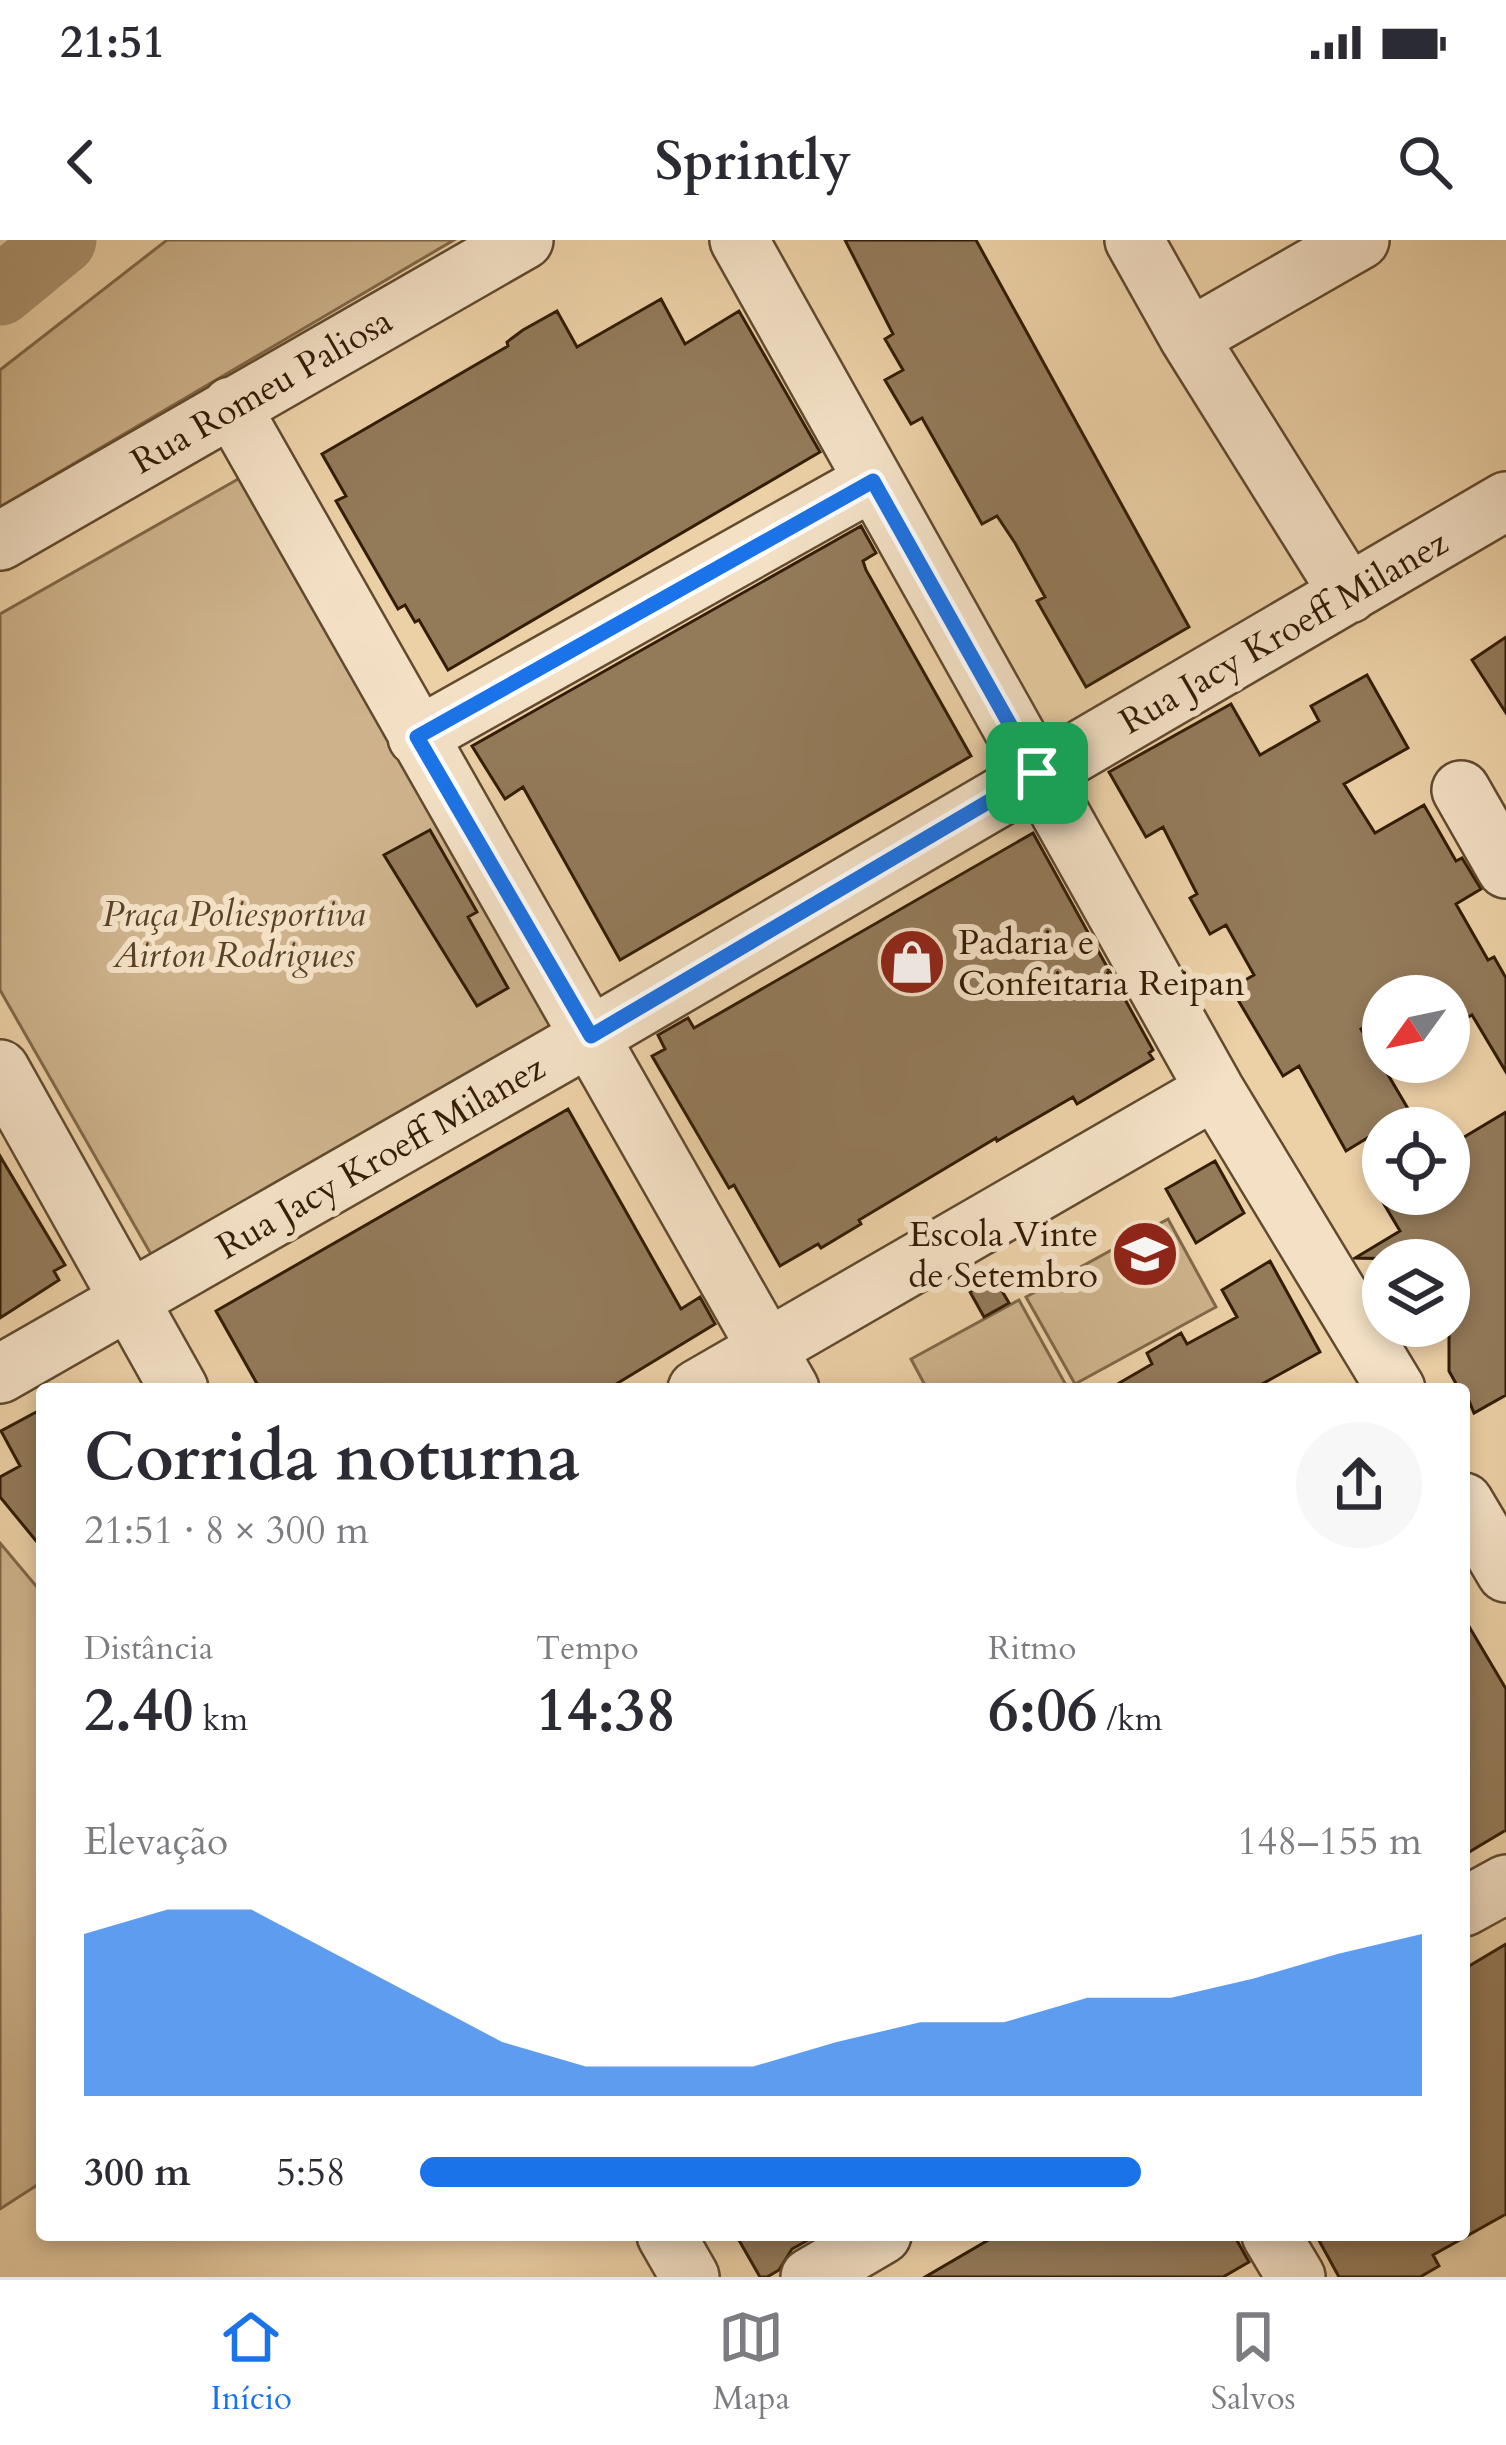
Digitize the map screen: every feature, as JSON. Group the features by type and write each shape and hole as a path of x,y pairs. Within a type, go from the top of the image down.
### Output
{"street":[{"name":"Rua Romeu Paliosa","path":"0,541 524,240"},
{"path":"739,240 1216,1090 1392,1383"},
{"path":"1134,240 1189,338 1349,594"},
{"path":"1189,338 1360,240"},
{"path":"231,406 778,1369"},
{"path":"417,737 873,481"},
{"name":"Rua Jacy Kroeff Milanez","path":"0,1374 591,1036 1506,501"},
{"path":"1461,790 1506,869"},
{"path":"0,1069 176,1383"},
{"path":"721,1383 778,1369 1216,1090"},
{"path":"1476,1507 1506,1573"},
{"path":"1470,1904 1506,1884"},
{"path":"669,2241 690,2277"},
{"path":"810,2277 872,2241"},
{"path":"1275,2241 1296,2277"}],"green space":[{"path":"167,240 454,240 0,507 0,370"},
{"name":"Praça Poliesportiva Airton Rodrigues","path":"240,478 553,1027 152,1256 0,990 0,614"},
{"path":"1168,1219 1216,1307 1074,1383 1026,1297"},
{"path":"1019,1300 1065,1383 924,1383 911,1359"},
{"path":"0,1543 36,1586 36,2186 0,2209"}],"building":[{"path":"845,240 976,240 1189,627 1086,687 1037,601 1045,597 1015,543 997,516 982,524 922,418 911,424 885,380 903,370 885,339 893,334"},
{"path":"661,299 685,344 739,311 820,452 448,670 419,620 415,622 405,605 398,609 336,501 346,496 322,454 508,346 523,330 557,311 577,347"},
{"path":"861,526 876,553 863,561 866,570 971,756 620,960 523,787 505,799 472,746"},
{"path":"1506,637 1506,713 1472,660"},
{"path":"1367,675 1408,748 1344,784 1375,833 1424,805 1456,861 1462,858 1481,889 1456,904 1488,960 1494,957 1506,978 1506,1072 1470,1016 1470,975 1362,975 1362,1083 1393,1083 1407,1107 1362,1107 1362,1141 1346,1151 1299,1066 1283,1076 1231,988 1254,975 1226,925 1210,934 1190,898 1197,894 1163,827 1146,837 1109,772 1231,704 1260,755 1319,721 1311,706"},
{"path":"430,830 477,912 468,917 508,988 477,1006 384,855"},
{"path":"1033,833 1153,1050 1149,1053 1153,1059 1077,1104 1073,1097 996,1138 821,1248 818,1244 780,1266 652,1056 665,1049 658,1035 688,1018 694,1028"},
{"path":"568,1109 681,1309 700,1297 715,1324 618,1383 257,1383 216,1311"},
{"path":"1506,1112 1506,1395 1474,1413 1470,1383 1456,1383 1449,1371 1449,1347 1470,1347 1470,1239 1387,1239 1400,1231 1390,1215 1470,1215 1470,1133"},
{"path":"0,1156 65,1265 54,1271 59,1280 0,1318"},
{"path":"1215,1161 1244,1213 1196,1243 1166,1189"},
{"path":"1270,1261 1320,1352 1264,1383 1119,1383 1152,1364 1147,1353 1181,1333 1187,1344 1237,1317 1222,1290"},
{"path":"994,1277 1009,1303 984,1317 970,1292"},
{"path":"36,1412 36,1541 0,1497 0,1477 20,1466 1,1431"},
{"path":"1470,1628 1506,1689 1506,1830 1470,1851"},
{"path":"1506,1944 1506,2214 1470,2234 1470,1965"},
{"path":"739,2241 806,2241 792,2249 779,2270 760,2277"},
{"path":"987,2241 1237,2241 1249,2262 1223,2277 925,2277"},
{"path":"1319,2241 1458,2241 1433,2255 1439,2266 1420,2277 1339,2277"}],"waterway":[{"path":"0,291 62,240"}],"place":[{"name":"Padaria e Confeitaria Reipan","path":"912,962"},
{"name":"Escola Vinte de Setembro","path":"1145,1254"}],"route":[{"path":"873,481 1037,773 591,1036 417,737 873,481"}]}
